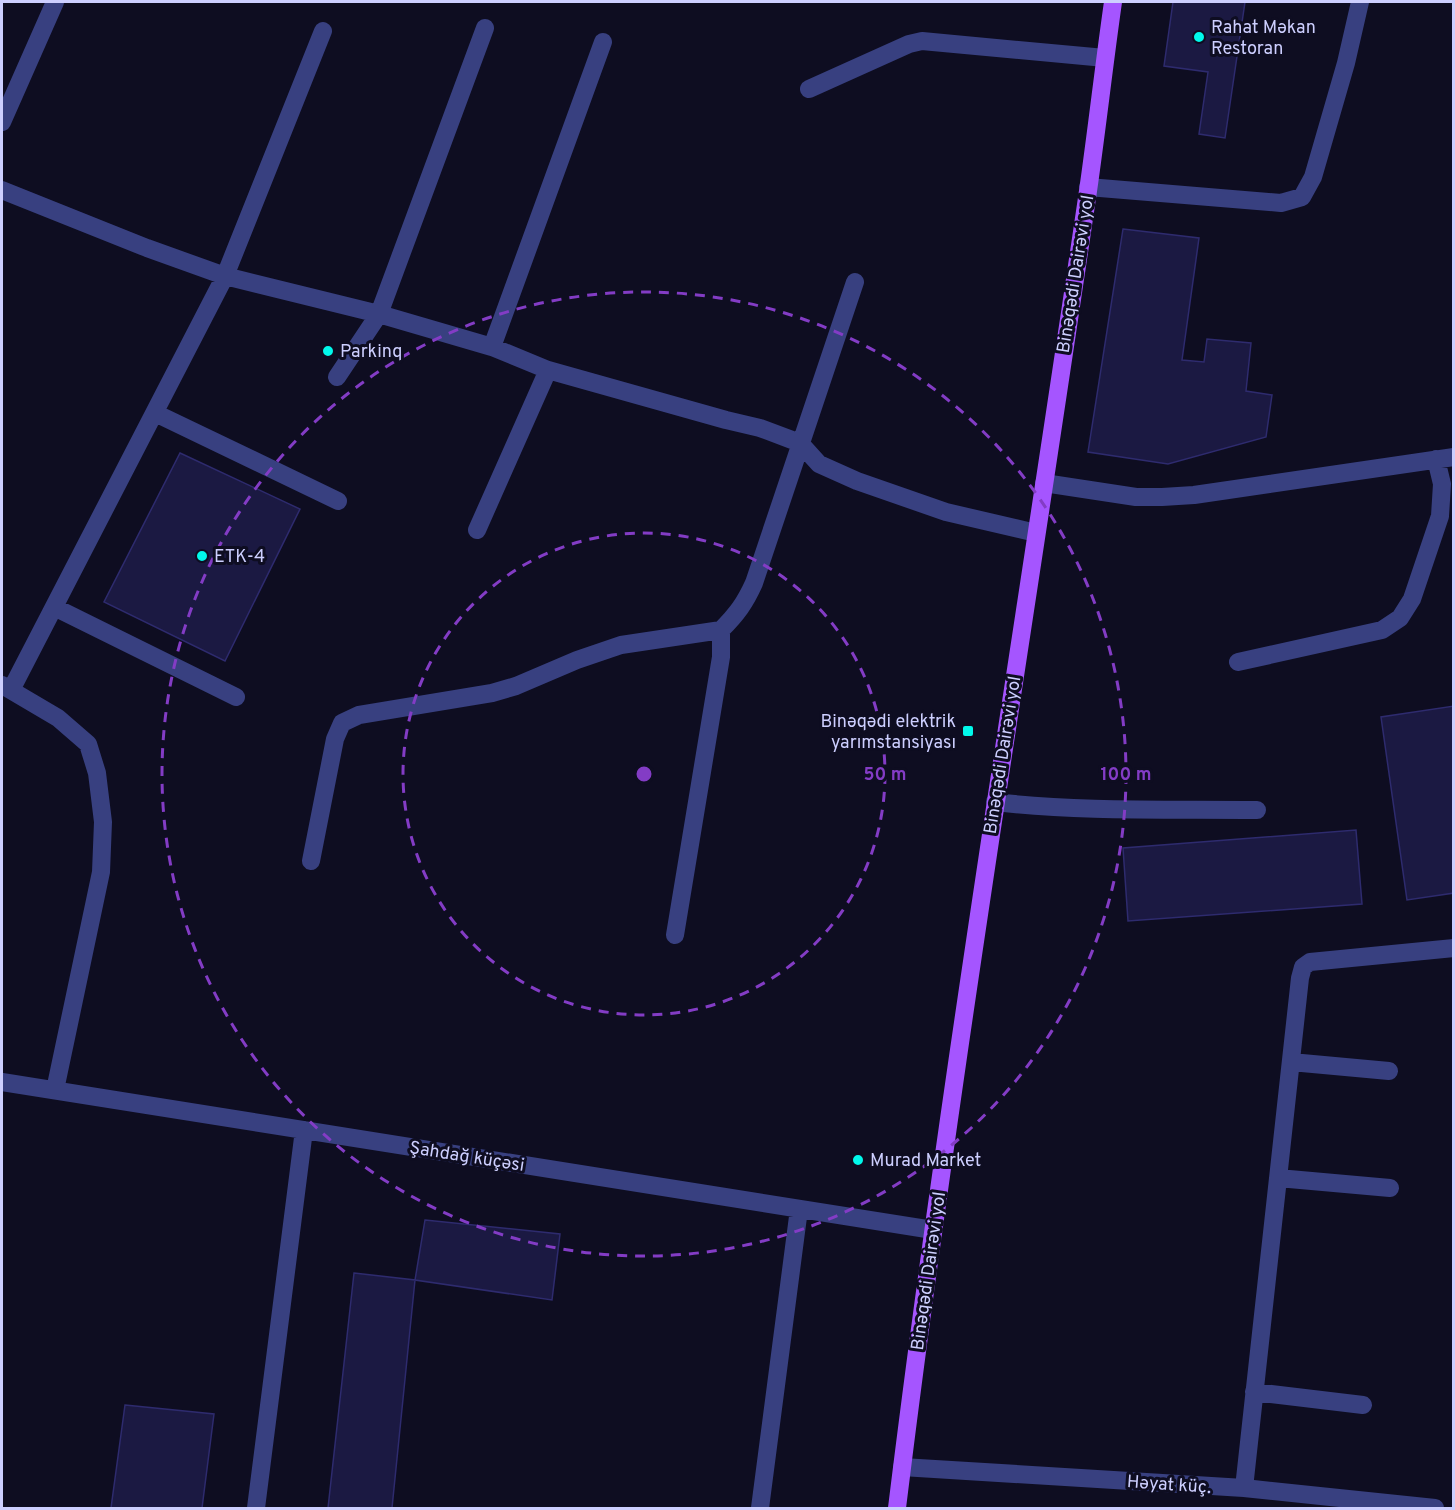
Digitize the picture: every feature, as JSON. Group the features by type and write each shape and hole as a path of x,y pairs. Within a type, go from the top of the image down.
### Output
{"main road":[{"name":"Binəqədi Dairəvi yol","path":"897,1509 933,1230 1088,187 1113,2"}],"street":[{"path":"2,122 56,2"},
{"path":"1088,187 1281,203 1302,197 1313,177 1346,63 1360,2"},
{"path":"338,377 379,314 485,28"},
{"path":"55,1090 101,872 103,822 97,773 88,744 58,718 6,687 54,606 225,276 322,31"},
{"path":"809,89 909,44 922,41 1105,58"},
{"path":"492,347 603,42"},
{"path":"2,190 147,248 225,276 379,314 492,347 548,370 760,428 800,443 819,464 857,481 946,512 1036,533"},
{"path":"675,935 721,657 722,630 743,606 754,583 855,282"},
{"path":"477,530 548,370"},
{"path":"155,413 338,501"},
{"path":"1044,483 1136,496 1162,497 1194,495 1445,458 1440,516 1412,598 1400,618 1382,630 1238,662"},
{"path":"54,606 236,697"},
{"path":"311,861 335,739 342,723 359,715 516,687 577,660 621,645 722,630"},
{"path":"995,802 1052,807 1257,810"},
{"path":"1244,1488 1300,978 1304,967 1310,962 1454,948"},
{"path":"1291,1062 1389,1071"},
{"name":"Şahdağ küçəsi","path":"2,1082 933,1230"},
{"path":"256,1509 304,1130"},
{"path":"1278,1179 1390,1188"},
{"path":"760,1509 799,1209"},
{"path":"1254,1392 1363,1405"},
{"name":"Həyat küç.","path":"902,1467 1244,1488 1353,1504 1435,1509"}],"building":[{"path":"1173,2 1245,2 1225,138 1199,134 1208,72 1164,66"},
{"path":"1123,229 1199,238 1182,360 1204,362 1207,339 1251,343 1246,391 1272,395 1266,437 1168,464 1088,452"},
{"name":"ETK-4","path":"180,453 300,509 225,661 104,602"},
{"path":"1454,706 1454,893 1407,900 1381,717"},
{"path":"1356,830 1362,904 1128,921 1123,848"},
{"path":"425,1220 560,1234 552,1300 415,1280"},
{"path":"354,1273 415,1280 392,1508 328,1508"},
{"path":"125,1405 214,1414 202,1508 111,1508"}],"place":[{"name":"Rahat Məkan Restoran","path":"1199,37"},
{"name":"Parkinq","path":"328,351"},
{"name":"ETK-4","path":"202,556"},
{"name":"Binəqədi elektrik yarımstansiyası","path":"968,731"},
{"name":"Murad Market","path":"858,1160"}]}
